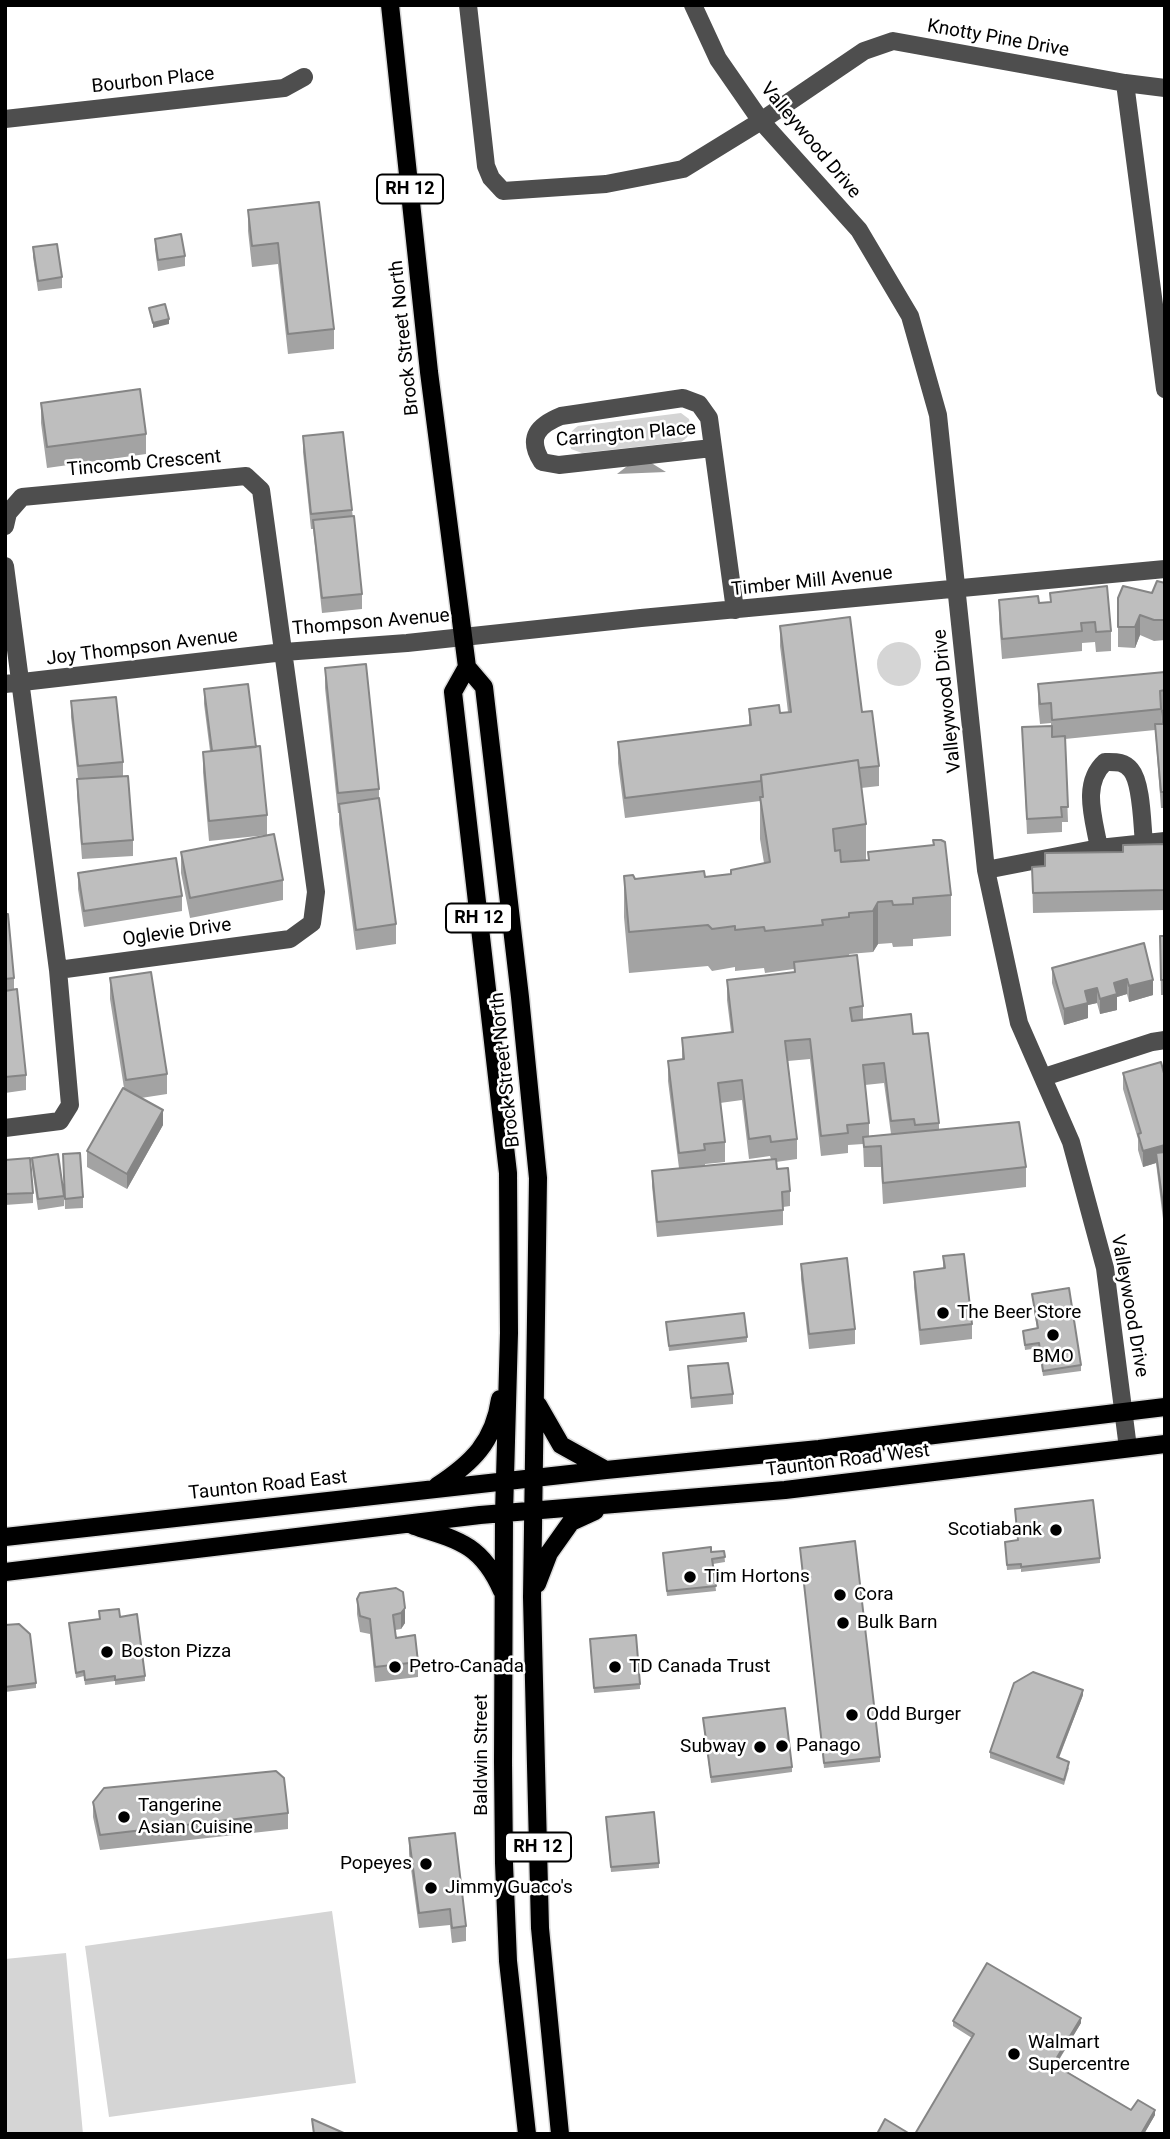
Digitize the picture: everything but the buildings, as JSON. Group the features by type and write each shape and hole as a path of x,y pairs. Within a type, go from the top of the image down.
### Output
{"main road":[{"name":"Brock Street North","path":"390,5 429,372 467,667 484,687 531,1100 538,1178 535,1478"},
{"name":"Brock Street North","path":"467,667 453,692 508,1173 509,1333"},
{"name":"Baldwin Street","path":"509,1333 504,1514 503,1762 507,1948 527,2134"},
{"path":"431,1489 474,1459 488,1439 498,1413 509,1333"},
{"path":"536,1400 561,1445 606,1470"},
{"name":"Taunton Road West","path":"535,1478 819,1449 1165,1407"},
{"name":"Taunton Road West","path":"535,1512 785,1490 1165,1444"},
{"name":"Taunton Road East","path":"5,1537 535,1478"},
{"name":"RH 12","path":"535,1478 532,1597 541,1928 560,2134"},
{"path":"532,1597 549,1553 571,1522 608,1505"},
{"path":"5,1572 535,1512"},
{"path":"408,1525 469,1546 494,1571 505,1598"}],"street":[{"name":"Knotty Pine Drive","path":"468,5 486,166 491,178 503,191 606,184 683,169 761,121 864,51 893,41 1165,88"},
{"name":"Valleywood Drive","path":"693,5 718,59 761,121 859,230 909,316 938,415 986,870 1019,1023 1070,1142 1105,1268 1128,1448"},
{"name":"Bourbon Place","path":"5,119 284,88 304,77"},
{"path":"1125,83 1165,389"},
{"name":"Carrington Place","path":"712,448 559,465 542,462 535,452 536,434 543,424 561,416 683,398 699,404 709,418 734,610"},
{"name":"Tincomb Crescent","path":"5,526 8,513 22,497 246,476 261,490 284,652"},
{"path":"5,566 13,684 58,970 70,1105 60,1121 5,1128"},
{"name":"Timber Mill Avenue","path":"463,636 1165,569"},
{"name":"Thompson Avenue","path":"284,652 463,636"},
{"name":"Joy Thompson Avenue","path":"13,684 284,652"},
{"name":"Oglevie Drive","path":"58,970 290,939 312,923 316,892 284,652"},
{"path":"1099,848 1091,782 1097,769 1105,762 1120,762 1131,770 1137,783 1144,843"},
{"path":"986,870 1099,848 1165,841"},
{"path":"1044,1077 1165,1040"}],"shaded area":[{"path":"681,413 689,419 690,430 689,435 681,442 582,453 571,449 570,436 578,426"},
{"path":"640,456 666,472 617,474"},
{"path":"899,642 908,643 915,648 920,655 920,673 915,680 908,685 899,686 890,685 883,680 878,673 877,664 878,655 883,648 890,643"},
{"path":"332,1911 356,2083 109,2117 85,1946"},
{"path":"66,1953 83,2134 5,2134 5,1959"}],"place":[{"name":"The Beer Store","path":"943,1313"},
{"name":"BMO","path":"1053,1335"},
{"name":"Scotiabank","path":"1056,1530"},
{"name":"Tim Hortons","path":"690,1577"},
{"name":"Cora","path":"840,1595"},
{"name":"Bulk Barn","path":"843,1623"},
{"name":"Boston Pizza","path":"107,1652"},
{"name":"Petro-Canada","path":"395,1667"},
{"name":"TD Canada Trust","path":"615,1667"},
{"name":"Odd Burger","path":"852,1715"},
{"name":"Panago","path":"782,1746"},
{"name":"Subway","path":"760,1747"},
{"name":"Tangerine Asian Cuisine","path":"124,1817"},
{"name":"Popeyes","path":"426,1864"},
{"name":"Jimmy Guaco's","path":"431,1888"},
{"name":"Walmart Supercentre","path":"1014,2054"}]}
